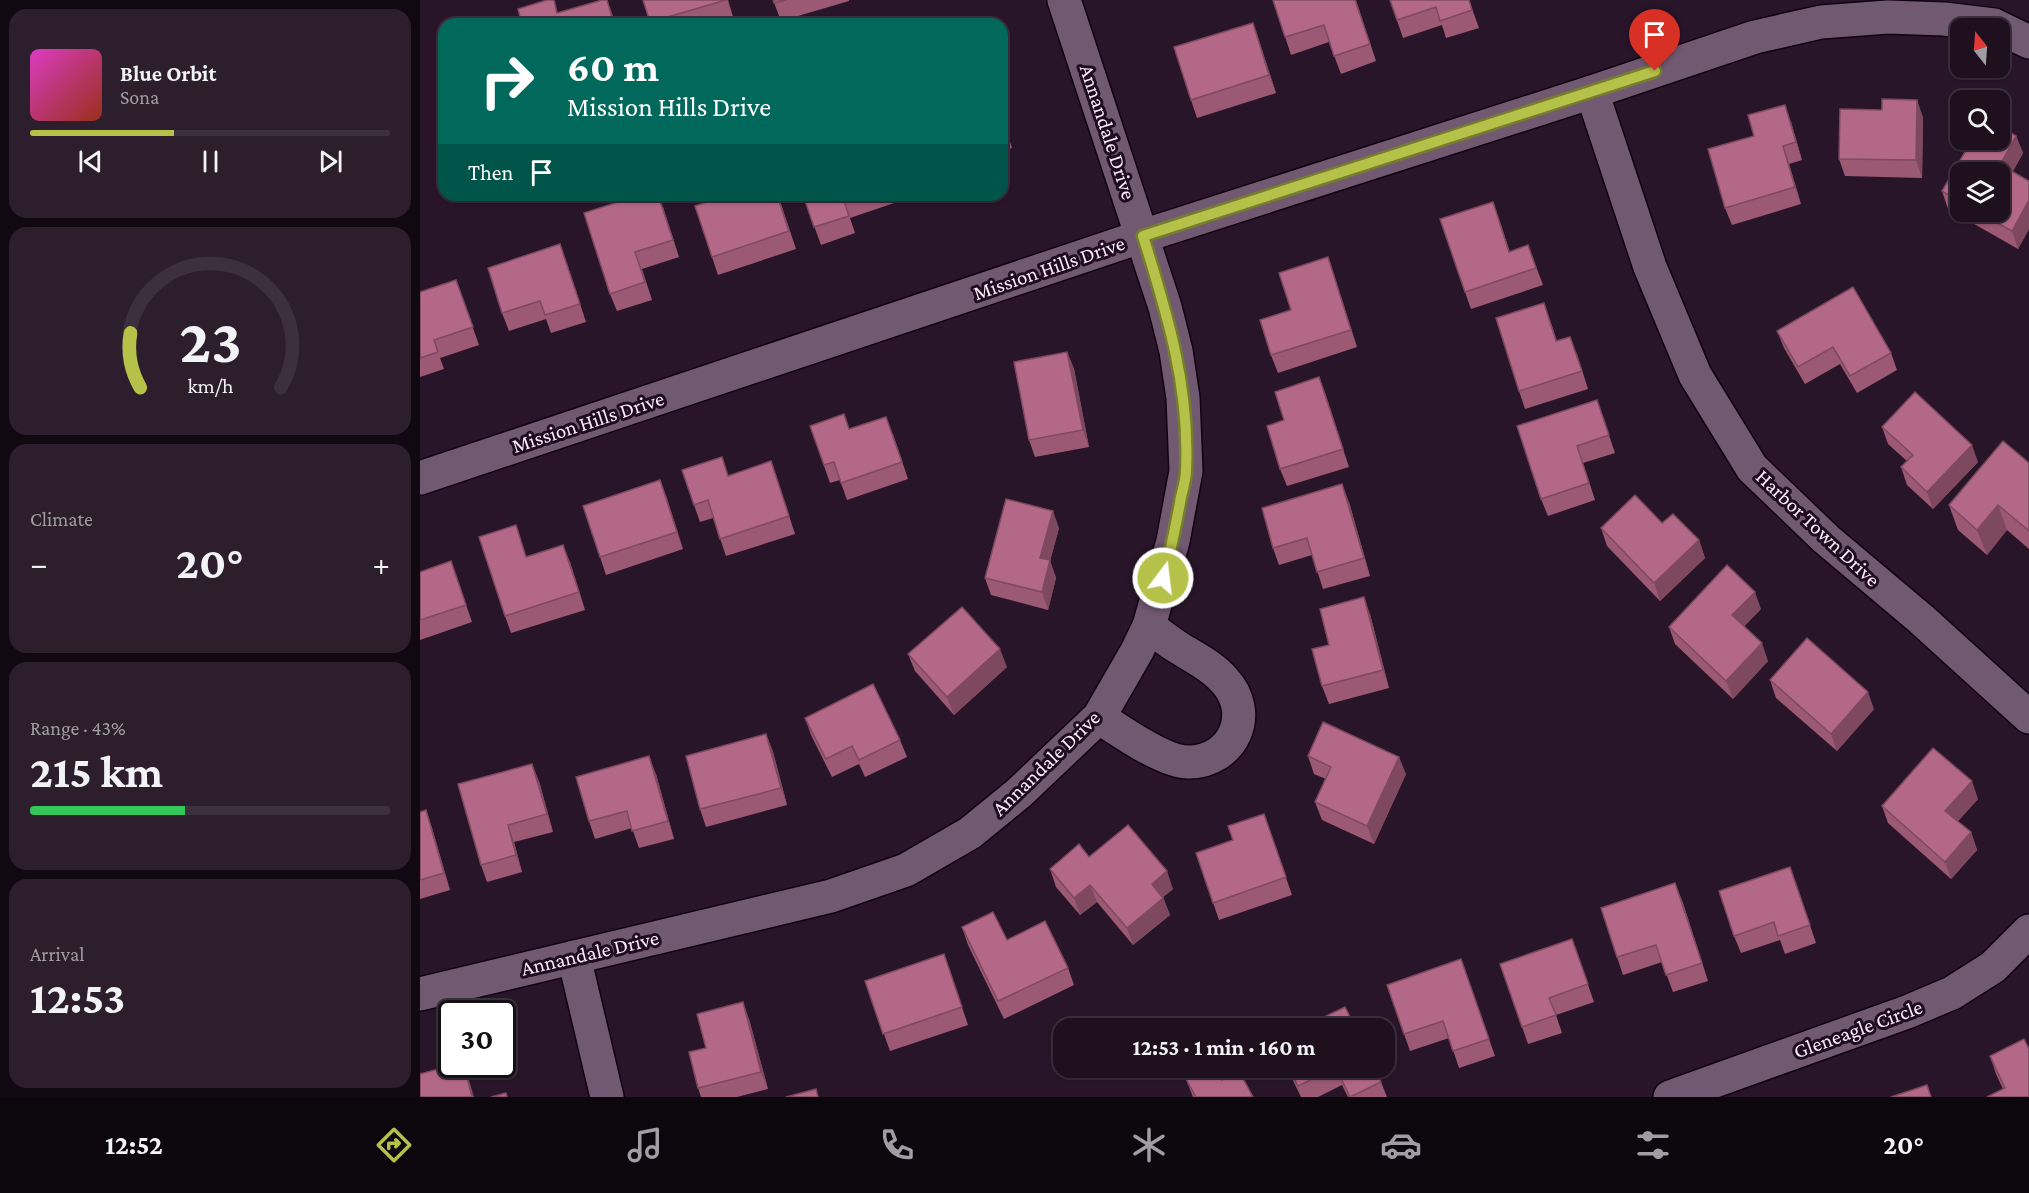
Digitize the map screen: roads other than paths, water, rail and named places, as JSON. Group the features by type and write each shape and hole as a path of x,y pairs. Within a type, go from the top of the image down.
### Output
{"street":[{"name":"Annandale Drive","path":"420,994 831,896 906,870 970,833 1019,793 1099,717 1149,626 1173,541 1186,471 1183,399 1176,351 1165,307 1064,0"},
{"name":"Mission Hills Drive","path":"420,478 1143,236 1592,92 1755,37 1821,22 1888,17 1994,25 2029,42"},
{"name":"Harbor Town Drive","path":"1592,92 1650,267 1695,375 1752,468 1826,539 2029,717"},
{"path":"1099,717 1132,739 1162,754 1188,762 1208,758 1224,751 1233,740 1238,727 1238,710 1234,694 1225,680 1149,626"},
{"name":"Gleneagle Circle","path":"1670,1097 1907,1012 1952,993 1993,967 2029,931"},
{"path":"574,957 607,1097"}]}
